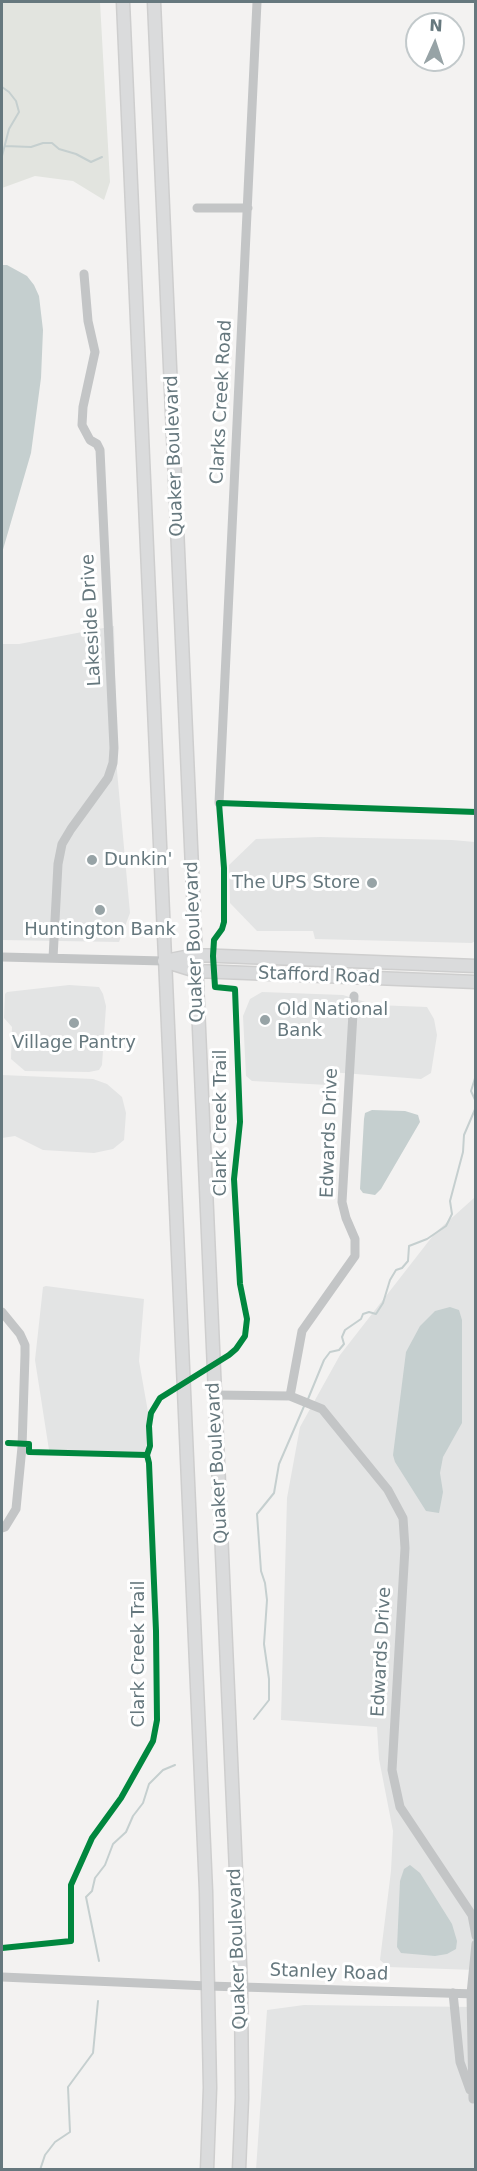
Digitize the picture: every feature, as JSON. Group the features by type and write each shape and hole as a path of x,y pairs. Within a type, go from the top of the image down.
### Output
{"main road":[{"name":"Quaker Boulevard","path":"123,2 192,1564 208,1986 210,2088 207,2169"},
{"name":"Quaker Boulevard","path":"154,2 241,1986 242,2098 239,2169"},
{"name":"Stafford Road","path":"164,961 195,955 476,966"},
{"name":"Stafford Road","path":"164,961 196,971 476,982"}],"street":[{"name":"Clarks Creek Road","path":"219,803 256,2"},
{"path":"197,208 248,208"},
{"name":"Lakeside Drive","path":"53,958 58,864 62,844 108,778 114,748 100,450 97,444 90,440 82,426 83,407 95,352 88,321 84,274"},
{"name":"Stafford Road","path":"2,957 164,961"},
{"name":"Edwards Drive","path":"293,1396 302,1331 355,1256 355,1239 342,1202 354,996"},
{"path":"2,1312 20,1334 26,1355 22,1447 16,1509 5,1527 2,1528"},
{"name":"Edwards Drive","path":"215,1395 293,1396 322,1409 388,1490 403,1518 405,1548 392,1770 400,1807 472,1915 476,1936"},
{"path":"474,2102 473,1994 476,1944"},
{"name":"Stanley Road","path":"2,1977 473,1994"},
{"path":"453,1993 462,2073 474,2102"}],"shaded area":[{"path":"2,2 100,2 110,182 104,200 73,181 35,176 2,188"},
{"path":"2,265 7,265 27,276 34,285 39,296 43,330 41,378 31,453 2,553"},
{"path":"114,626 117,771 130,913 119,942 2,940 2,644 19,644"},
{"path":"320,837 475,842 475,941 472,943 315,939 313,931 257,931 230,903 229,865 256,839"},
{"path":"69,985 99,987 103,994 106,1006 102,1065 99,1070 89,1072 25,1071 11,1059 12,1027 4,1018 5,994"},
{"path":"262,992 343,995 375,1005 427,1007 434,1019 437,1035 431,1073 421,1079 329,1072 328,1085 252,1081 246,1076 243,1016 250,999"},
{"path":"2,1075 93,1079 107,1084 122,1097 126,1113 124,1140 113,1149 94,1153 43,1150 15,1136 2,1138"},
{"path":"372,1110 405,1111 418,1115 420,1122 381,1189 375,1195 363,1193 360,1189 364,1119 365,1113"},
{"path":"475,1187 475,1970 388,1967 380,1960 391,1871 393,1831 379,1759 377,1727 281,1720 287,1498 300,1427 340,1355 435,1233 474,1198"},
{"path":"43,1287 144,1299 139,1361 148,1412 144,1454 49,1450 35,1360"},
{"path":"450,1307 459,1310 462,1320 462,1423 443,1457 440,1473 443,1492 439,1513 426,1511 395,1462 393,1455 406,1352 420,1326 435,1311"},
{"path":"410,1865 420,1873 452,1924 457,1941 456,1949 447,1954 435,1956 401,1953 397,1947 400,1881 404,1869"},
{"path":"304,2005 475,2007 475,2169 256,2170 267,2010"}],"waterway":[{"path":"2,87 16,101 19,112 9,129 2,156"},
{"path":"5,146 31,147 52,143 59,149 91,162 102,157"},
{"path":"476,1075 471,1091 476,1102"},
{"path":"308,1399 324,1360 330,1352 339,1350 344,1344 342,1337 345,1330 361,1319 363,1314 369,1312 376,1314 383,1303 390,1280 396,1270 402,1268 408,1261 409,1246 427,1239 446,1226 452,1214 450,1201 463,1152 464,1135 476,1107"},
{"path":"254,1719 269,1700 269,1679 264,1644 267,1600 261,1571 257,1514 274,1493 279,1464 305,1404"},
{"path":"99,1961 86,1897 92,1891 95,1878 105,1865 113,1844 126,1832 133,1816 143,1803 149,1784 163,1770 175,1765"},
{"path":"40,2170 45,2155 55,2142 70,2132 68,2087 93,2053 98,2001"}],"cycle path":[{"name":"Clark Creek Trail","path":"8,1443 29,1444 29,1452 147,1455 150,1446 151,1413 160,1398 229,1355 245,1336 247,1319 240,1284 234,1179 240,1122 235,989 215,987 213,956 214,940 224,922 224,868 219,803 476,812"},
{"name":"Clark Creek Trail","path":"2,1948 71,1941 71,1885 92,1838 121,1798 153,1741 157,1720 156,1631 147,1455"}],"place":[{"name":"Dunkin'","path":"92,860"},
{"name":"The UPS Store","path":"372,883"},
{"name":"Huntington Bank","path":"100,910"},
{"name":"Old National Bank","path":"265,1020"},
{"name":"Village Pantry","path":"74,1023"}]}
